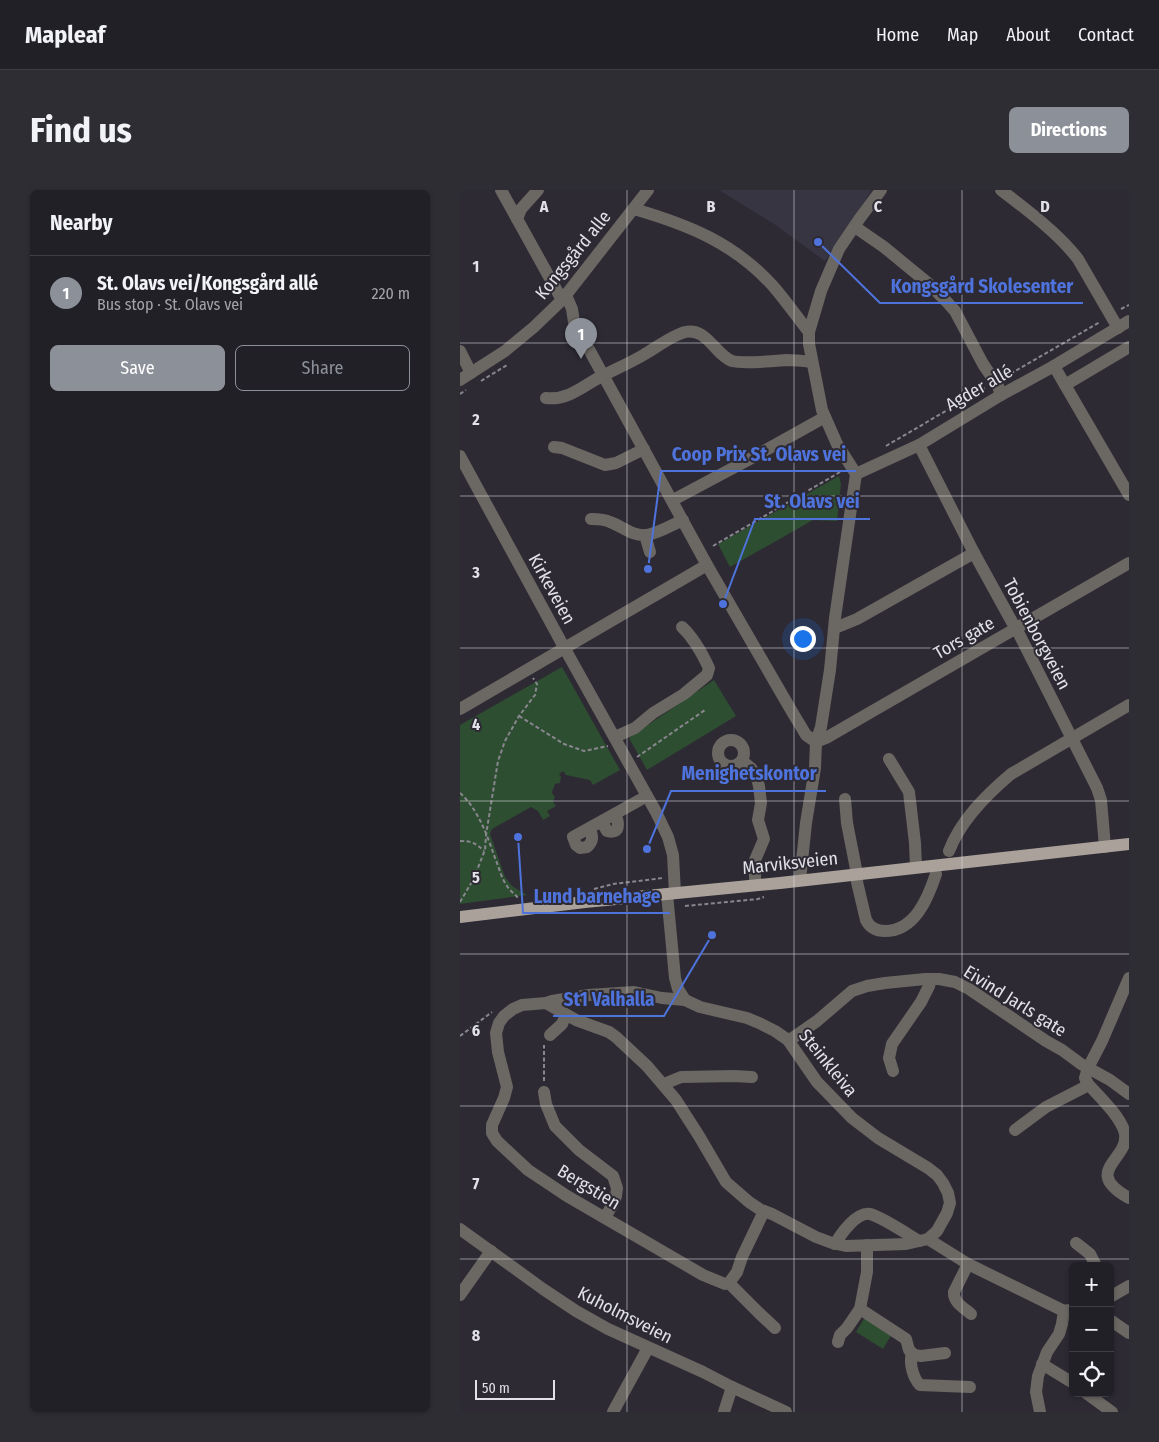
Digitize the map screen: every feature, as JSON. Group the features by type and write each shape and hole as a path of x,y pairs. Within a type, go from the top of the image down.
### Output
{"main road":[{"name":"Marviksveien","path":"460,917 1129,844"}],"street":[{"path":"501,190 561,300 563,315 574,322 790,710 806,735 816,742"},
{"path":"517,219 521,210 538,190"},
{"name":"Kongsgård alle","path":"460,380 504,351 561,300 648,190"},
{"path":"800,880 815,768 816,742 822,721 830,670 842,563 852,504 853,470 837,444 825,417 812,362 809,332 821,292 839,249 882,190"},
{"name":"Agder allé","path":"853,470 918,445 1001,395 1125,325 1111,315 1070,248 1001,190"},
{"path":"634,209 661,216 707,235 736,253 773,286 809,332"},
{"path":"855,227 884,247 948,302 983,364 996,382 1001,395"},
{"path":"546,398 554,399 573,393 684,332 693,332 704,337 720,354 732,361 770,362 788,360 812,362"},
{"path":"1065,385 1129,347"},
{"path":"460,351 472,373"},
{"path":"1054,366 1129,495"},
{"path":"673,500 825,417"},
{"name":"Tobienborgveien","path":"918,445 974,553 1016,628 1097,788 1101,800 1105,847"},
{"path":"554,447 562,448 605,465 616,463 644,449"},
{"name":"Kirkeveien","path":"460,456 629,762 668,837 673,855 671,893"},
{"path":"591,519 610,522 633,534 645,535 683,520"},
{"path":"645,535 650,552"},
{"path":"834,628 857,619 974,553"},
{"name":"Tors gate","path":"816,742 1129,563"},
{"path":"460,708 708,565"},
{"path":"617,741 653,713 684,694 707,675 710,668 701,651 682,627"},
{"path":"949,851 958,831 972,813 1011,774 1129,705"},
{"path":"889,759 909,792 916,867"},
{"path":"742,761 752,768 761,794 758,820 764,839 755,860 755,885"},
{"path":"589,828 602,822 607,832 615,831 619,825 615,814 647,796"},
{"path":"845,800 857,882 867,923 873,929 883,931 902,928 912,920 932,888 936,874"},
{"path":"671,893 675,978 678,989 685,1000"},
{"name":"Eivind Jarls gate","path":"788,1040 817,1021 852,991 876,985 940,978 955,982 969,989 1129,1094"},
{"path":"1129,978 1085,1078 1111,1110 1125,1134 1126,1141 1110,1166 1108,1174 1113,1186 1129,1198"},
{"path":"893,1071 889,1051 921,1002 931,979"},
{"name":"Steinkleiva","path":"517,1007 546,1003 552,1000 634,992 662,998 685,1000 700,1008 747,1018 775,1031 788,1040 813,1078 852,1118 878,1138 928,1168 944,1183 950,1203 947,1213 937,1231 923,1240"},
{"path":"546,1003 566,1015 609,1032 664,1084 700,1136 726,1182 749,1202 816,1237 835,1244 846,1246 906,1244 923,1240"},
{"name":"Bergstien","path":"517,1007 504,1016 499,1023 496,1033 507,1087 492,1125 492,1132 497,1141 528,1170 567,1196 703,1275 719,1283 729,1283"},
{"path":"550,1034 562,1024 566,1015"},
{"path":"664,1084 681,1077 752,1077"},
{"path":"1015,1130 1046,1107 1088,1084"},
{"path":"544,1092 546,1104 555,1126 579,1150 613,1176 617,1188 616,1196 604,1217"},
{"path":"764,1211 742,1256 737,1272 729,1283 758,1314 775,1328"},
{"path":"835,1244 854,1220 862,1215 869,1214 968,1264 1068,1310 1059,1334 1047,1352 1038,1376 1036,1392 1040,1412"},
{"name":"Kuholmsveien","path":"460,1229 543,1289 608,1329 786,1412"},
{"path":"1076,1243 1090,1254 1094,1262"},
{"path":"838,1342 840,1335 848,1328 860,1310 867,1272 867,1245"},
{"path":"462,1289 491,1251"},
{"path":"968,1264 954,1292 954,1296 956,1301 971,1314"},
{"path":"1114,1295 1129,1286"},
{"path":"860,1310 906,1339 912,1353 910,1358 916,1381 920,1385 970,1387"},
{"path":"1114,1323 1129,1333"},
{"path":"613,1412 648,1348"},
{"path":"912,1353 921,1356 945,1353"},
{"path":"1042,1364 1069,1381"},
{"path":"724,1412 732,1387"},
{"path":"1091,1397 1112,1412"}],"path":[{"path":"886,446 1129,305"},
{"path":"713,546 853,470"},
{"path":"460,902 473,880 484,852 498,761 505,740 519,716 535,695 536,684 529,669"},
{"path":"629,762 705,710"},
{"path":"519,716 564,744 584,751 617,741"},
{"path":"460,793 468,800 478,816 502,878 508,888 520,899"},
{"path":"460,841 476,843 484,852"},
{"path":"685,906 765,897"},
{"path":"460,1036 494,1010"},
{"path":"544,1092 543,1053 544,1045 550,1034"}],"shaded area":[{"path":"719,190 872,190 825,261 774,224"}],"green space":[{"path":"839,476 841,484 837,521 813,520 730,567 718,544"},
{"path":"562,667 620,770 593,785 590,780 566,775 563,771 559,774 561,777 560,783 555,784 552,792 555,796 553,802 556,806 547,811 550,816 543,820 538,811 531,807 492,829 490,834 505,877 512,886 527,895 460,904 460,725"},
{"path":"714,680 736,716 647,770 629,738"},
{"path":"865,1317 892,1334 883,1349 856,1332"}],"place":[{"name":"Kongsgård Skolesenter","path":"818,242"},
{"name":"St. Olavs vei/Kongsgård allé","path":"581,359"},
{"name":"Coop Prix St. Olavs vei","path":"648,569"},
{"name":"St. Olavs vei","path":"723,604"},
{"name":"Lund barnehage","path":"518,837"},
{"name":"Menighetskontor","path":"647,849"},
{"name":"St1 Valhalla","path":"712,935"}]}
